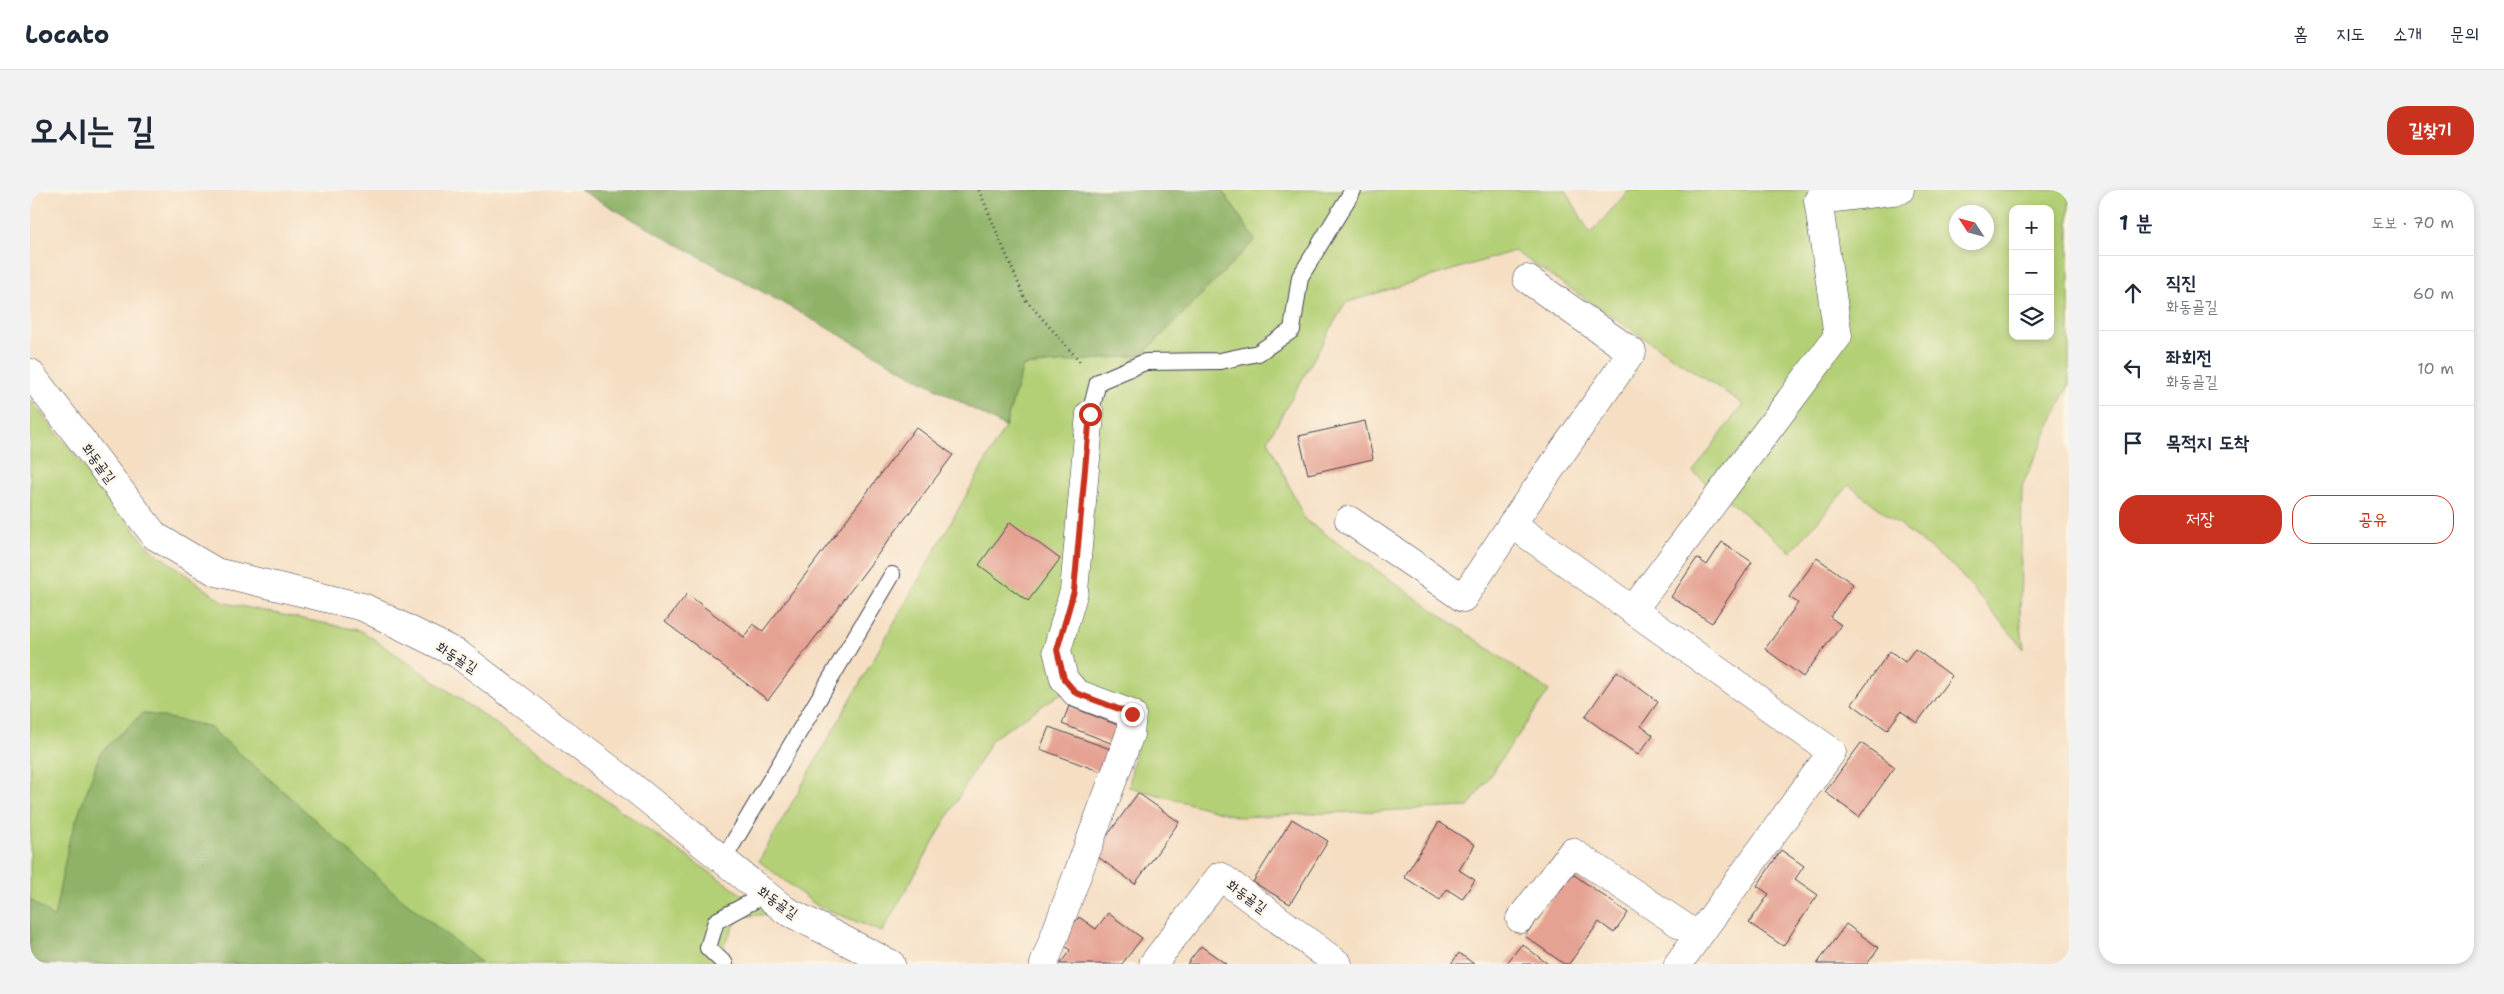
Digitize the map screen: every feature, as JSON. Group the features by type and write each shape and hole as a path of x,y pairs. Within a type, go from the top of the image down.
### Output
{"street":[{"path":"1633,610 1838,336 1818,200 1900,190"},
{"path":"1349,520 1464,598 1512,524 1632,352 1527,279"},
{"name":"화동골길","path":"30,373 155,536 216,572 362,607 458,654 619,776 785,910 891,964"},
{"path":"1044,964 1130,734 1132,714 1076,693 1064,679 1057,650 1074,591 1090,414"},
{"path":"1512,524 1832,752 1678,964"},
{"path":"1520,919 1572,852 1698,936"},
{"name":"화동골길","path":"1153,964 1220,876 1338,964"}],"lane":[{"path":"1090,414 1098,382 1145,362 1220,361 1258,353 1292,330 1300,277 1353,190"},
{"path":"723,860 892,575"},
{"path":"725,964 708,948 716,921 766,894"}],"path":[{"path":"979,190 1026,299 1098,382"}],"green space":[{"path":"580,190 1222,190 1255,240 1142,355 1023,366 1005,427"},
{"path":"1222,190 1566,190 1590,234 1629,190 2069,190 2069,385 2022,486 2020,619 2024,649 1955,568 1849,485 1791,552 1693,472 1743,404 1514,251 1345,303 1268,440 1305,520 1549,691 1468,807 1239,817 1129,787 1142,711 1060,694 992,739 882,932 816,905 759,861 1005,427 1023,366 1142,355 1255,240"},
{"path":"30,399 149,548 225,603 362,631 770,914 739,917 714,964 30,964"},
{"path":"143,713 208,726 291,798 390,889 483,964 30,964 30,899 54,918 69,841 100,753"}],"building":[{"path":"1365,421 1373,459 1308,474 1299,436"},
{"path":"916,427 953,455 768,700 665,622 687,594 744,637 753,624 763,631"},
{"path":"1010,522 1060,559 1028,601 979,565"},
{"path":"1722,542 1752,562 1712,623 1671,597 1697,558 1707,565"},
{"path":"1817,558 1853,584 1830,617 1841,625 1803,677 1765,649 1798,603 1789,597"},
{"path":"1915,649 1952,676 1917,723 1901,711 1887,730 1852,704 1890,651 1905,662"},
{"path":"1617,671 1658,702 1641,726 1653,735 1638,755 1585,717"},
{"path":"1069,706 1120,726 1113,744 1062,724"},
{"path":"1049,727 1113,750 1104,773 1040,749"},
{"path":"1861,743 1895,767 1859,817 1825,792"},
{"path":"1138,793 1179,822 1135,884 1094,854"},
{"path":"1292,819 1328,841 1290,904 1253,882"},
{"path":"1439,822 1475,845 1459,870 1475,880 1462,899 1447,889 1440,900 1404,877"},
{"path":"1781,850 1804,866 1795,879 1818,895 1783,946 1749,923 1769,894 1757,886"},
{"path":"1570,872 1628,913 1614,933 1599,922 1569,964 1564,964 1525,936"},
{"path":"1108,913 1142,938 1122,964 1060,964 1070,950 1060,942 1079,917 1096,929"},
{"path":"1846,924 1879,948 1867,964 1817,964"},
{"path":"1522,944 1548,964 1506,964"},
{"path":"1201,946 1226,964 1187,964"},
{"path":"1459,953 1474,964 1451,964"}],"route":[{"path":"1090,414 1074,591 1057,650 1064,679 1076,693 1132,714"}]}
